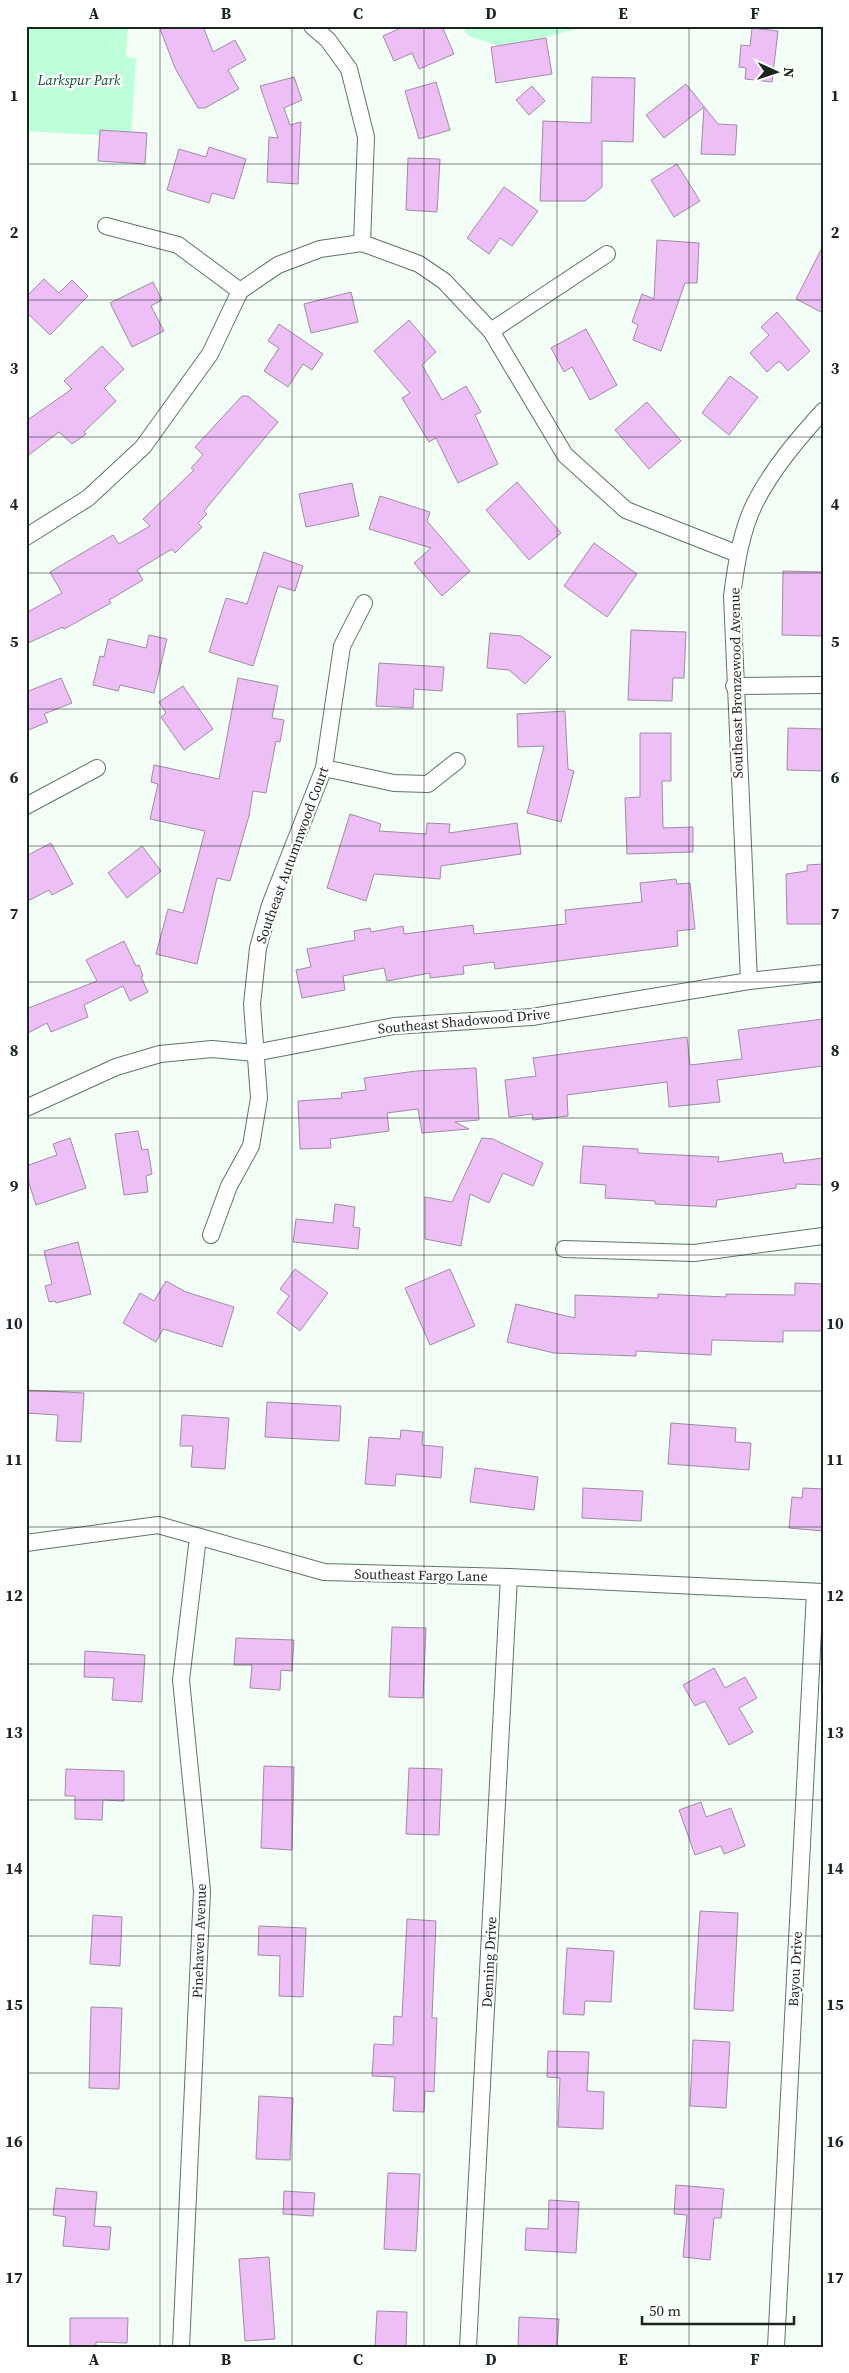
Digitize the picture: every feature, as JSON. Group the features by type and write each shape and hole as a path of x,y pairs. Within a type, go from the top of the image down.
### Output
{"street":[{"path":"312,26 328,40 349,69 366,137 362,243"},
{"path":"106,226 178,245 240,291"},
{"path":"26,537 88,498 143,446 210,354 240,291 278,265 320,249 362,243 419,264 444,281 491,331 565,455 626,510 738,554"},
{"path":"491,331 607,254"},
{"name":"Southeast Bronzewood Avenue","path":"749,981 734,686 732,596 738,554 754,504 783,457 823,411"},
{"name":"Southeast Autumnwood Court","path":"211,1235 229,1186 251,1146 259,1098 252,1004 258,948 270,905 324,768 342,646 364,602"},
{"path":"734,686 823,684"},
{"path":"324,768 394,783 428,784 457,761"},
{"path":"26,806 97,768"},
{"name":"Southeast Shadowood Drive","path":"26,1108 116,1067 160,1054 212,1049 255,1053 394,1026 532,1017 749,981 823,973"},
{"path":"564,1249 694,1253 823,1236"},
{"name":"Southeast Fargo Lane","path":"26,1543 158,1525 324,1572 509,1577 819,1592"},
{"name":"Pinehaven Avenue","path":"182,2347 202,1891 181,1680 198,1537"},
{"name":"Denning Drive","path":"468,2347 509,1577"},
{"name":"Bayou Drive","path":"776,2347 819,1592"}],"green space":[{"name":"Larkspur Park","path":"26,26 128,26 126,57 136,58 131,137 26,131"},
{"path":"462,26 590,26 590,29 579,28 505,48 469,36"}],"building":[{"path":"159,26 203,26 213,52 235,40 246,60 228,70 239,89 205,108 198,108 175,68"},
{"path":"405,26 442,26 454,54 419,69 412,53 394,61 383,36"},
{"path":"752,28 778,31 772,82 745,79 746,68 739,67 741,45 750,46"},
{"path":"546,38 552,74 496,83 491,47"},
{"path":"294,77 302,100 284,108 290,125 301,122 298,184 267,182 269,137 278,138 260,86"},
{"path":"592,77 635,78 633,142 602,141 602,187 585,201 540,201 543,121 591,123"},
{"path":"436,82 450,130 419,139 405,91"},
{"path":"686,84 718,124 737,125 735,155 701,154 704,107 664,138 646,115"},
{"path":"532,86 545,101 529,115 516,100"},
{"path":"100,130 147,133 145,164 98,161"},
{"path":"209,147 246,159 234,199 212,193 209,203 167,190 179,149 206,157"},
{"path":"408,158 440,159 437,212 406,210"},
{"path":"677,164 700,201 674,217 651,180"},
{"path":"504,187 538,211 512,246 500,238 489,254 467,238"},
{"path":"657,240 699,243 697,283 685,283 661,351 633,340 638,325 632,322 642,294 654,299"},
{"path":"823,246 823,313 796,299"},
{"path":"44,279 59,293 72,280 88,296 50,335 26,312 26,297"},
{"path":"153,282 162,300 151,306 164,331 132,347 110,303"},
{"path":"351,292 358,322 311,333 304,304"},
{"path":"777,312 810,351 788,371 779,361 767,372 750,353 769,335 761,327"},
{"path":"409,320 436,352 422,365 442,400 466,386 481,412 475,415 498,464 458,483 436,438 429,442 402,398 410,393 374,351"},
{"path":"279,324 323,354 312,370 303,364 288,387 264,371 279,348 268,341"},
{"path":"586,329 617,385 590,400 572,367 564,372 551,348"},
{"path":"102,346 124,369 104,388 116,401 84,432 86,434 72,444 59,432 26,457 26,421 72,389 64,381"},
{"path":"730,376 758,397 729,435 702,413"},
{"path":"242,396 248,396 278,422 204,511 207,514 198,523 202,527 175,553 172,549 137,570 143,580 109,600 111,603 64,629 63,627 26,644 26,613 62,593 50,572 113,535 119,544 150,526 143,519 194,470 191,468 203,455 195,447"},
{"path":"647,402 681,441 649,469 615,430"},
{"path":"517,482 561,533 529,560 486,510"},
{"path":"352,483 359,516 306,527 299,494"},
{"path":"380,496 430,512 427,521 470,571 442,596 414,563 431,548 369,529"},
{"path":"594,543 637,574 607,617 564,586"},
{"path":"264,552 303,566 295,591 278,586 253,666 209,652 226,598 247,604"},
{"path":"783,571 823,572 823,636 782,635"},
{"path":"631,630 686,632 684,678 673,678 672,701 628,700"},
{"path":"490,633 521,636 551,657 525,684 509,670 487,668"},
{"path":"149,635 167,639 154,693 120,685 118,691 93,685 100,656 104,657 108,639 146,648"},
{"path":"379,663 444,667 442,691 414,689 413,708 376,706"},
{"path":"61,678 72,703 44,714 48,722 26,731 26,692"},
{"path":"238,678 278,686 272,718 284,720 280,742 276,741 266,793 253,791 249,816 230,881 217,878 197,964 156,954 168,909 183,913 205,831 150,819 158,784 151,782 154,765 219,779"},
{"path":"183,686 213,729 184,750 161,717 166,713 159,702"},
{"path":"565,711 568,769 574,771 561,822 527,813 544,746 518,747 517,714"},
{"path":"788,728 823,729 823,771 787,770"},
{"path":"640,733 671,733 671,781 662,781 663,828 693,827 693,852 627,854 625,798 640,797"},
{"path":"350,814 381,824 379,831 426,834 427,823 450,824 449,833 517,823 521,854 441,866 440,879 374,874 366,901 327,888"},
{"path":"51,843 73,884 52,895 49,890 26,902 26,856"},
{"path":"142,846 161,871 127,898 108,873"},
{"path":"823,864 823,924 787,924 786,874 807,871 807,865"},
{"path":"676,879 677,884 690,883 695,929 677,931 678,946 495,969 494,962 463,966 464,974 430,978 430,973 387,981 384,968 343,976 345,990 302,998 296,970 311,967 307,949 355,940 354,931 370,928 371,932 403,926 404,934 473,925 474,934 566,924 565,910 642,902 640,883"},
{"path":"124,941 136,966 139,965 143,976 141,977 148,992 130,1001 123,986 84,1005 88,1017 51,1032 47,1023 26,1034 26,1009 97,981 86,960"},
{"path":"823,1019 823,1066 717,1080 720,1102 669,1107 667,1082 567,1095 568,1116 533,1120 532,1114 509,1117 505,1080 536,1076 533,1058 687,1037 690,1065 742,1059 738,1030"},
{"path":"476,1068 479,1120 455,1122 469,1129 422,1133 418,1109 387,1113 389,1131 330,1139 331,1148 300,1149 298,1101 342,1098 341,1093 366,1090 364,1078 416,1071"},
{"path":"138,1131 142,1150 148,1149 152,1174 146,1176 148,1192 124,1195 115,1134"},
{"path":"70,1138 86,1188 36,1205 26,1174 26,1166 57,1155 53,1144"},
{"path":"482,1138 493,1139 543,1163 533,1186 503,1173 489,1203 470,1194 461,1246 425,1239 425,1197 452,1202"},
{"path":"583,1146 638,1149 638,1153 719,1157 718,1162 782,1153 784,1163 823,1158 823,1185 796,1184 796,1188 717,1200 716,1207 655,1204 655,1201 605,1198 606,1185 580,1183"},
{"path":"335,1204 355,1207 353,1227 360,1228 358,1249 293,1242 296,1219 333,1223"},
{"path":"78,1242 91,1294 56,1303 55,1301 49,1302 45,1286 52,1284 44,1251"},
{"path":"295,1269 328,1293 300,1331 277,1313 289,1296 280,1289"},
{"path":"450,1269 475,1326 430,1345 405,1288"},
{"path":"166,1281 186,1292 234,1307 222,1347 163,1329 156,1342 123,1323 140,1293 154,1301"},
{"path":"795,1283 823,1284 823,1331 783,1331 783,1342 712,1340 711,1355 636,1351 636,1356 554,1353 507,1342 516,1304 575,1318 575,1295 658,1298 658,1294 726,1297 726,1294 795,1295"},
{"path":"26,1390 84,1393 81,1442 56,1441 58,1415 26,1413"},
{"path":"267,1402 341,1406 339,1441 265,1437"},
{"path":"182,1415 229,1418 225,1469 191,1467 193,1446 180,1446"},
{"path":"671,1423 736,1428 735,1442 751,1443 749,1470 668,1464"},
{"path":"401,1430 423,1432 422,1445 443,1447 441,1478 396,1474 395,1486 365,1484 369,1437 400,1439"},
{"path":"475,1468 538,1477 534,1510 470,1502"},
{"path":"583,1488 643,1491 641,1521 582,1518"},
{"path":"803,1488 823,1489 823,1531 789,1528 792,1497 802,1498"},
{"path":"392,1627 426,1628 423,1698 389,1697"},
{"path":"236,1638 294,1640 292,1671 281,1670 280,1690 250,1688 252,1665 234,1665"},
{"path":"85,1651 145,1655 142,1702 112,1700 114,1678 84,1677"},
{"path":"714,1668 725,1688 745,1677 757,1698 739,1708 753,1732 729,1745 705,1701 695,1706 683,1685"},
{"path":"264,1766 294,1767 292,1850 261,1848"},
{"path":"409,1768 442,1769 439,1835 406,1834"},
{"path":"66,1769 124,1771 124,1801 103,1800 102,1820 75,1819 75,1796 65,1796"},
{"path":"701,1802 706,1817 731,1808 745,1846 724,1854 721,1846 695,1855 679,1810"},
{"path":"700,1911 738,1913 733,2011 694,2009"},
{"path":"93,1915 122,1917 120,1966 90,1964"},
{"path":"407,1919 436,1921 432,2018 437,2018 434,2092 425,2091 424,2112 393,2111 395,2077 372,2076 374,2044 393,2045 394,2016 402,2017"},
{"path":"259,1926 306,1928 303,1997 279,1996 280,1956 258,1955"},
{"path":"567,1948 614,1951 611,2002 585,2001 584,2015 563,2014"},
{"path":"91,2007 122,2008 119,2089 89,2088"},
{"path":"693,2040 730,2042 726,2108 690,2106"},
{"path":"548,2051 589,2052 587,2091 604,2092 603,2129 558,2127 560,2078 547,2077"},
{"path":"259,2096 293,2098 290,2160 256,2159"},
{"path":"388,2173 420,2174 416,2251 384,2249"},
{"path":"676,2185 724,2189 721,2218 714,2218 710,2260 683,2257 687,2215 674,2214"},
{"path":"56,2188 97,2192 94,2226 111,2227 109,2250 63,2246 66,2217 53,2215"},
{"path":"284,2191 315,2193 313,2216 283,2214"},
{"path":"549,2200 579,2202 576,2253 525,2250 526,2228 548,2229"},
{"path":"269,2257 275,2339 245,2341 239,2259"},
{"path":"377,2311 407,2312 406,2347 375,2347"},
{"path":"519,2317 559,2319 557,2347 518,2347"},
{"path":"70,2318 128,2318 127,2343 96,2342 96,2347 70,2347"}]}
